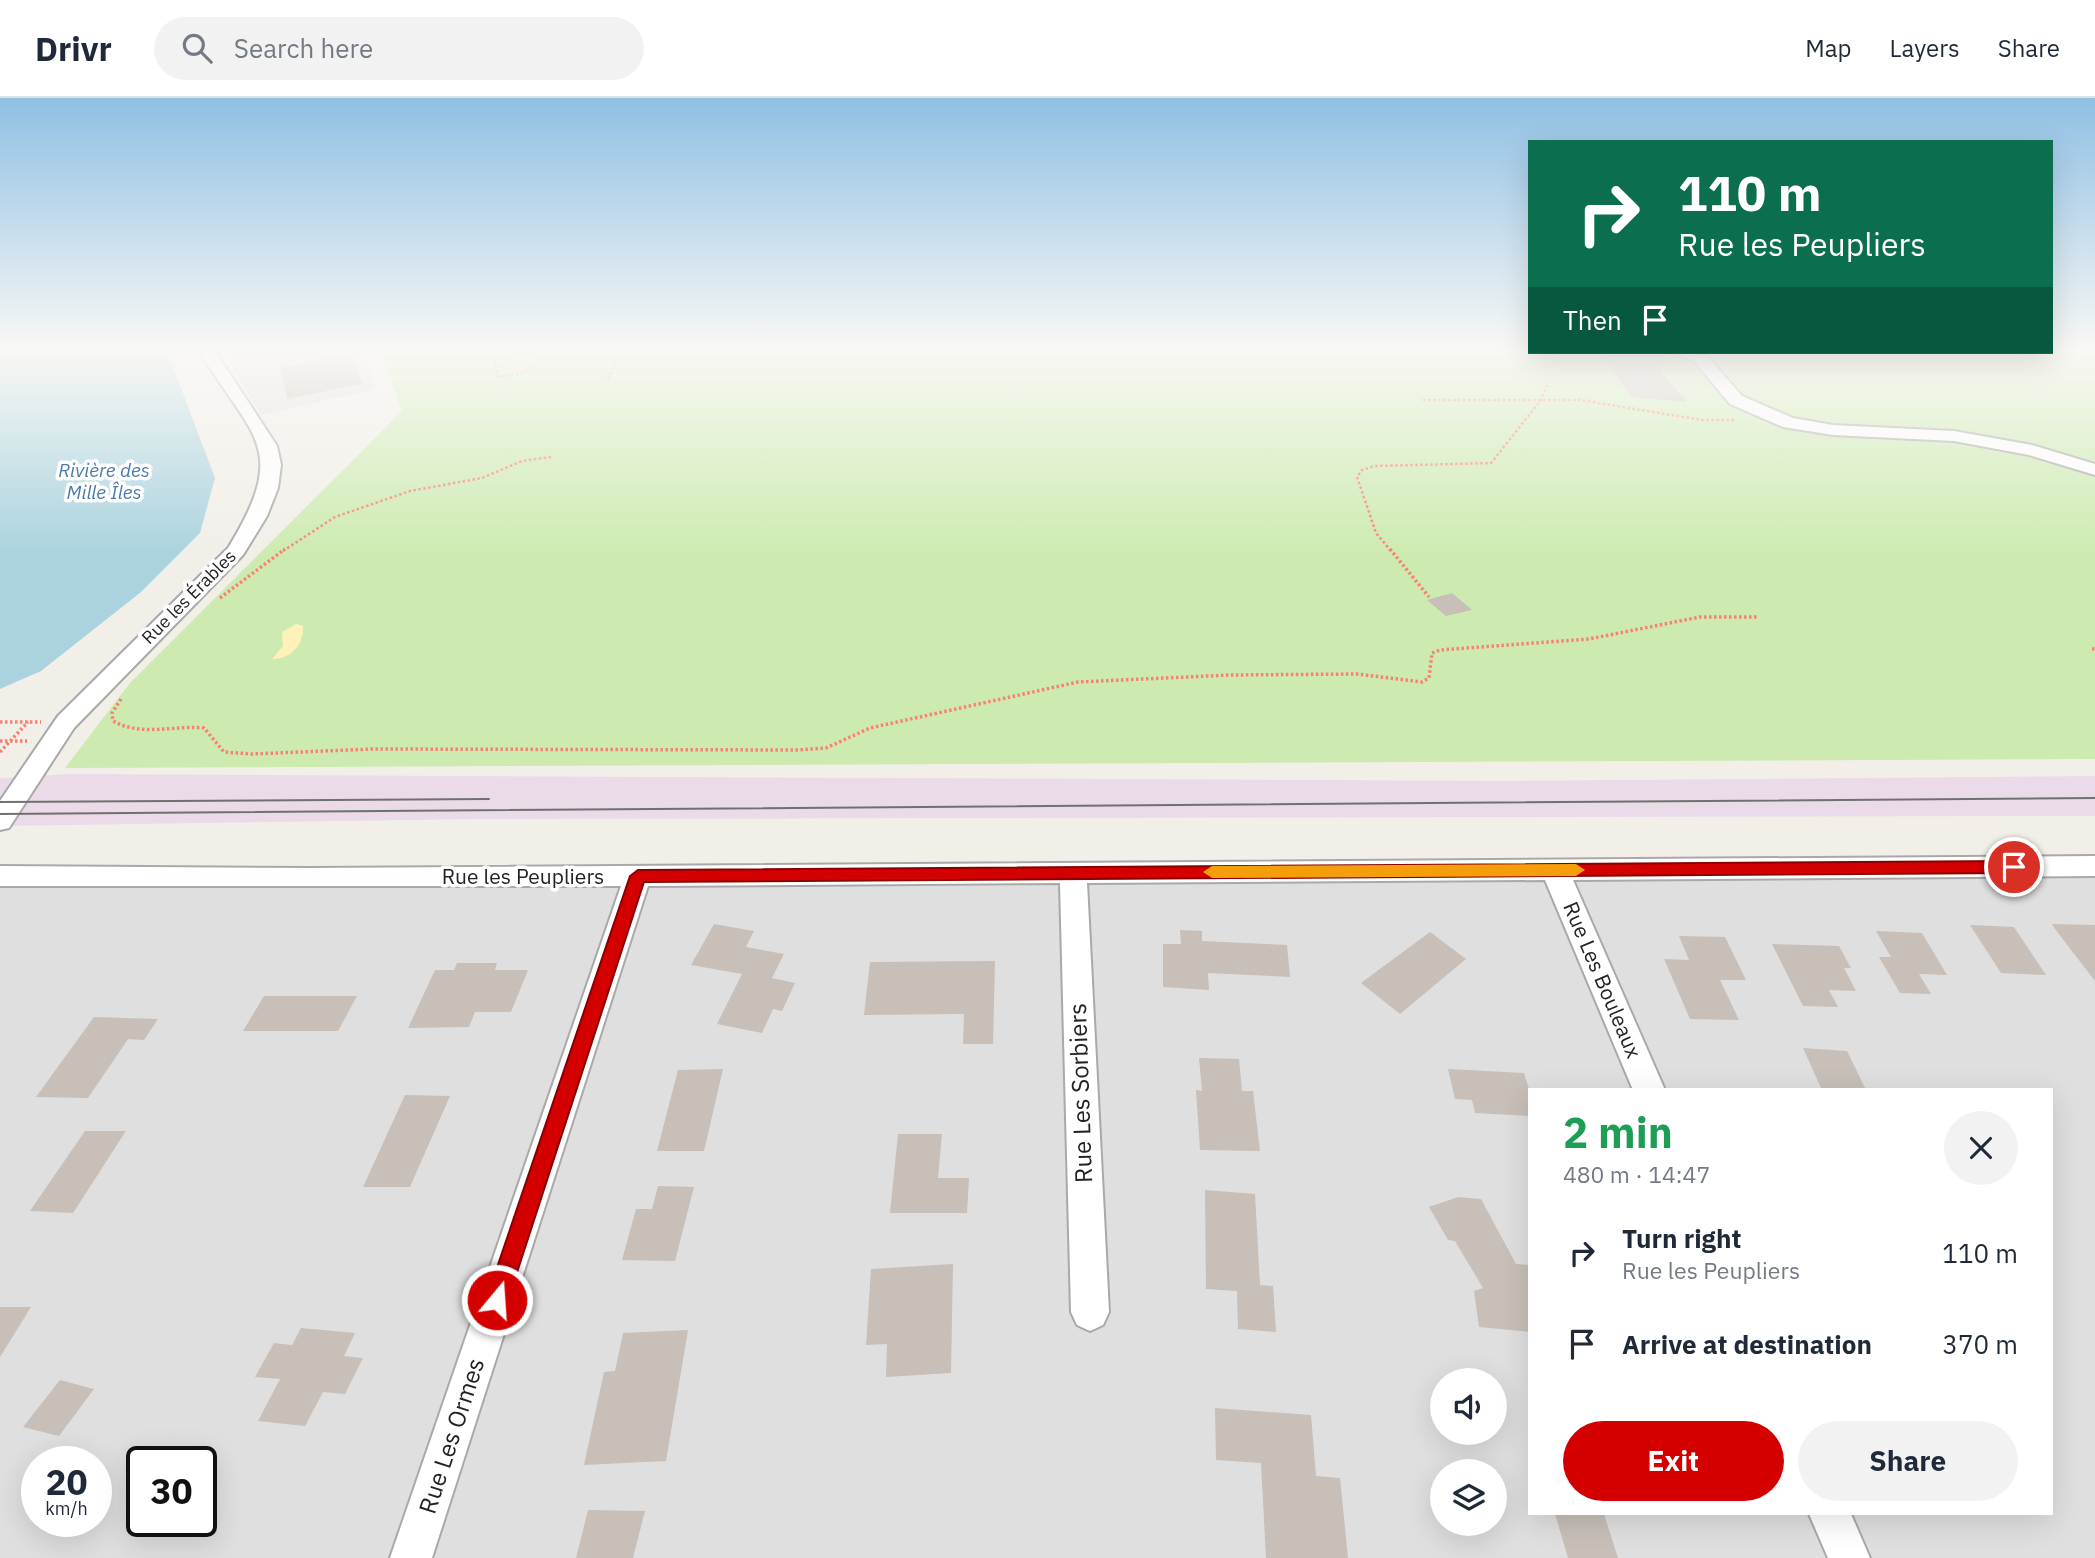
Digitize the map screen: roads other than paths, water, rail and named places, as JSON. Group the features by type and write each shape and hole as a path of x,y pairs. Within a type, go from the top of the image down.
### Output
{"street":[{"name":"Rue les Érables","path":"0,821 66,722 236,551 258,518 270,491 274,467 267,439 253,419"},
{"path":"1777,419 1813,428 1954,436 2007,444 2095,470"},
{"name":"Rue les Peupliers","path":"0,876 311,878 2095,866"},
{"name":"Rue Les Bouleaux","path":"1555,870 1648,1088"},
{"name":"Rue Les Sorbiers","path":"1073,873 1090,1312"},
{"name":"Rue Les Ormes","path":"411,1558 638,876"},
{"path":"1830,1515 1849,1558"}],"water":[{"name":"Rivière des Mille Îles","path":"0,419 193,419 215,478 200,533 141,592 41,671 0,689"}],"tram line":[{"path":"0,814 2095,798"},
{"path":"0,802 489,799"}]}
